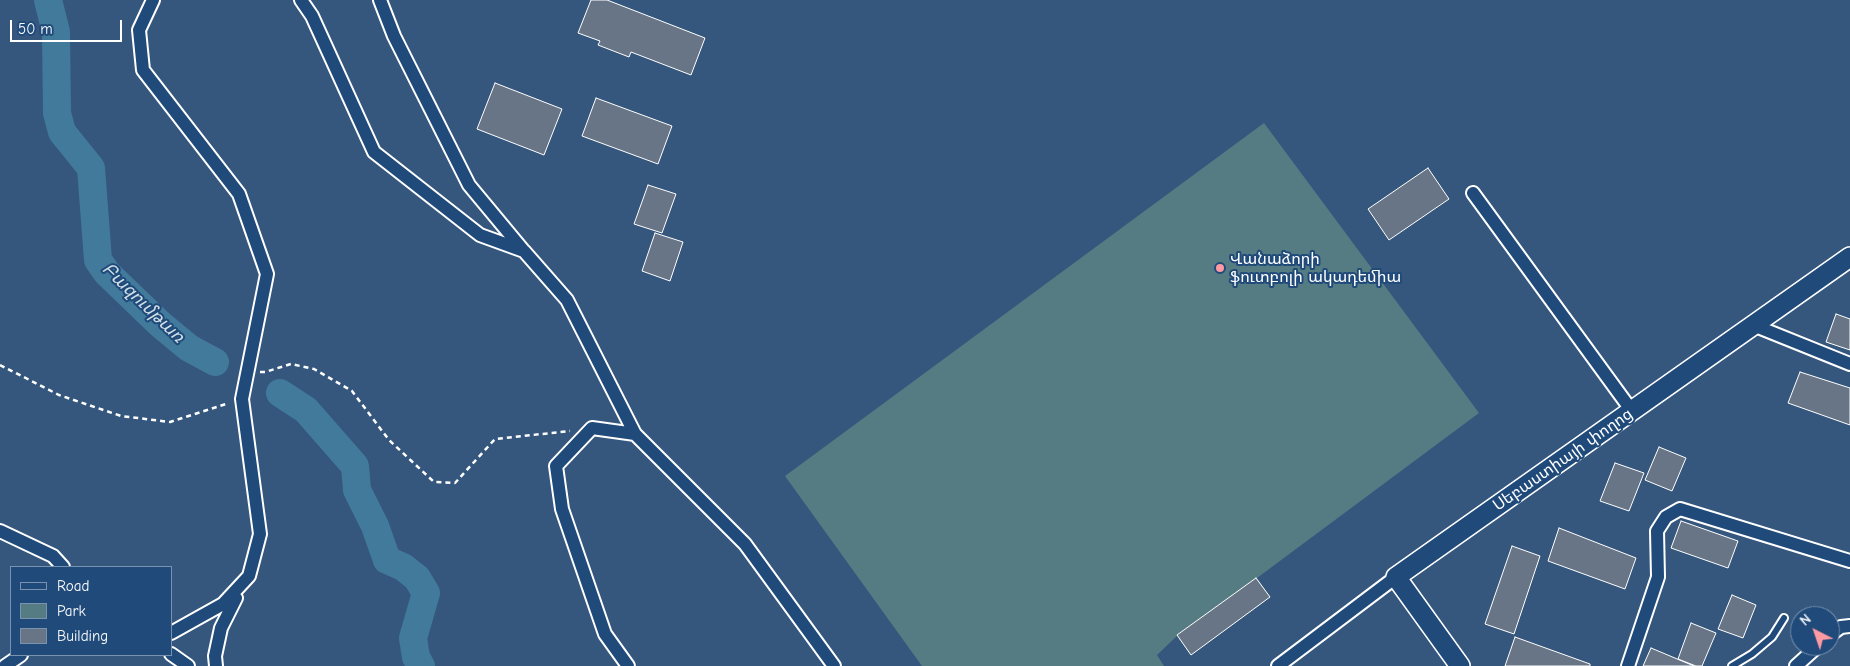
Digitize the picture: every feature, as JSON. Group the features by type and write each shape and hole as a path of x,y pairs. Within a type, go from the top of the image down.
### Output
{"street":[{"path":"153,0 139,30 143,70 239,194 267,274 242,399 260,534 249,576 228,610 221,628 215,656 216,666"},
{"path":"300,0 312,16 374,152 480,235 524,252"},
{"path":"380,0 394,36 469,185 566,300 635,434 745,544 834,666"},
{"path":"1473,193 1632,411"},
{"name":"Սեբաստիայի փողոց","path":"1278,666 1293,658 1396,577 1850,257"},
{"path":"1753,325 1850,364"},
{"path":"628,666 606,634 562,509 556,466 592,428 635,434"},
{"path":"1628,666 1658,577 1657,531 1666,517 1680,509 1850,561"},
{"path":"0,531 53,556 62,566"},
{"path":"172,632 223,604 249,576"},
{"path":"1396,577 1460,666"},
{"path":"172,655 188,666"},
{"path":"5,666 20,656"},
{"path":"1796,666 1807,656"}],"lane":[{"path":"1732,666 1752,654 1772,637 1784,618"}],"path":[{"path":"248,371 265,372 291,364 314,369 352,391 389,440 434,482 455,483 495,439 592,428"},
{"path":"0,365 59,395 122,416 170,422 242,399"}],"green space":[{"name":"Վանաձորի ֆուտբոլի ակադեմիա","path":"1264,123 1479,413 1257,578 1270,597 1191,655 1177,636 1157,655 1164,666 922,666 785,476"}],"building":[{"path":"591,0 607,0 705,38 691,75 631,52 629,57 598,45 600,41 578,33"},
{"path":"495,83 562,109 544,155 477,129"},
{"path":"596,98 672,126 658,164 582,136"},
{"path":"1428,168 1449,199 1389,240 1368,209"},
{"path":"648,185 676,194 662,233 634,224"},
{"path":"655,233 683,242 670,281 642,271"},
{"path":"1836,314 1850,319 1850,350 1826,342"},
{"path":"1800,372 1850,388 1850,425 1788,403"},
{"path":"1659,447 1686,458 1672,491 1645,480"},
{"path":"1615,463 1644,473 1629,511 1600,501"},
{"path":"1681,521 1738,541 1728,568 1671,548"},
{"path":"1559,528 1636,558 1625,589 1548,561"},
{"path":"1512,546 1540,556 1514,634 1485,624"},
{"path":"1256,578 1270,597 1191,655 1177,635"},
{"path":"1732,595 1756,605 1743,638 1718,629"},
{"path":"1691,623 1716,633 1702,666 1696,666 1678,659"},
{"path":"1515,637 1590,664 1590,666 1505,666"},
{"path":"1651,648 1694,666 1643,666"}],"waterway":[{"name":"Բազումթառ","path":"48,0 56,32 57,113 62,132 91,168 98,260 107,273 160,324 189,348 215,362"},
{"name":"Բազումթառ","path":"280,393 306,410 355,466 357,490 375,526 387,560 403,567 417,578 426,593 413,638 416,657 421,666"}],"place":[{"name":"Վանաձորի ֆուտբոլի ակադեմիա","path":"1220,268"}]}
